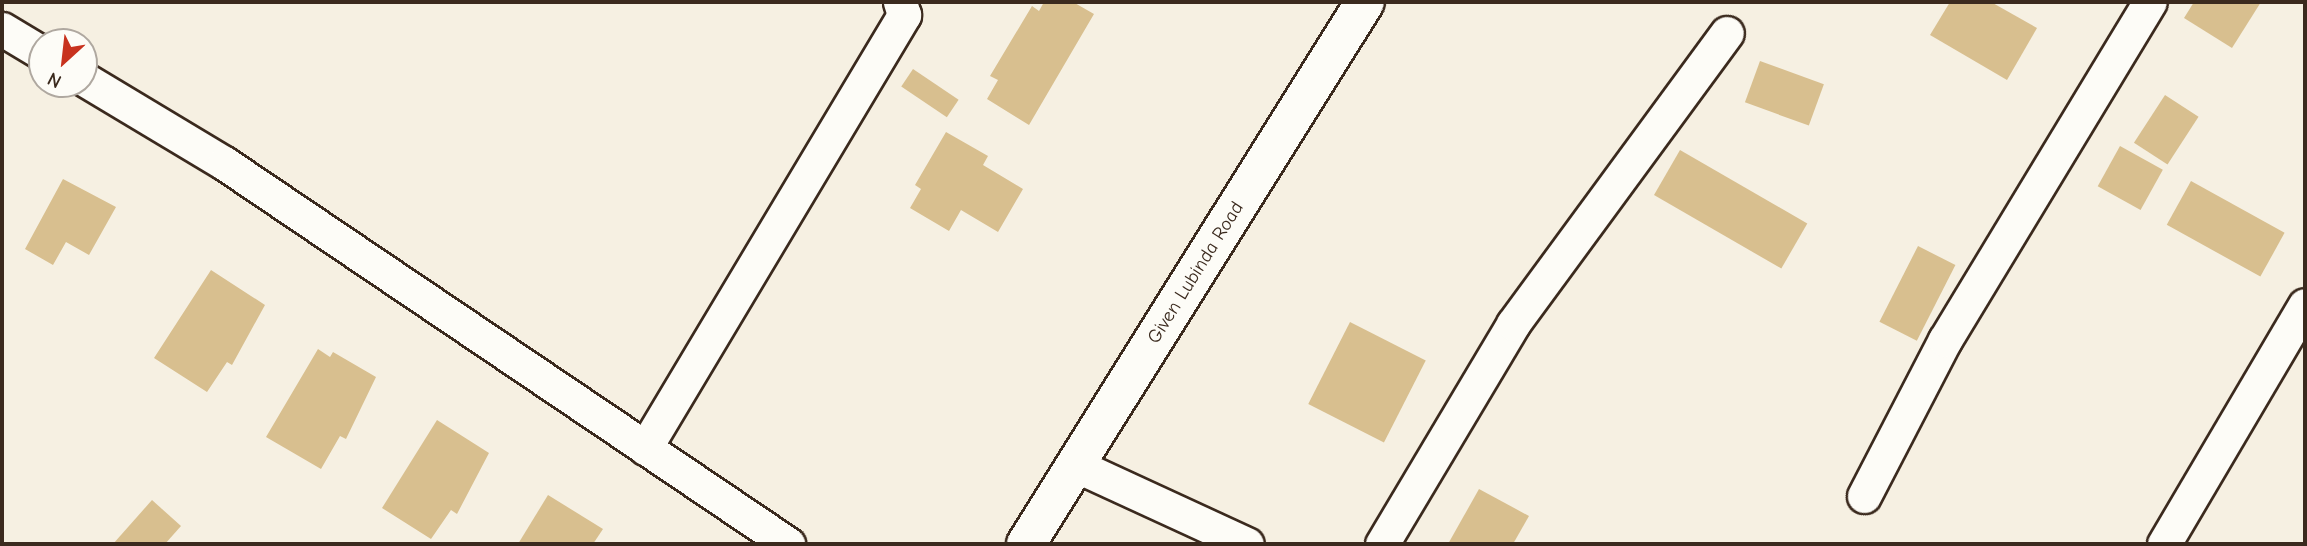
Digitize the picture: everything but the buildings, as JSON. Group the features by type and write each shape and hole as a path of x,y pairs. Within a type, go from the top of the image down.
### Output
{"street":[{"path":"645,448 904,15 900,2"},
{"name":"Given Lubinda Road","path":"1026,544 1365,2"},
{"path":"1864,496 1945,340 2150,2"},
{"path":"2,29 28,45"},
{"path":"1382,544 1514,324 1727,33"},
{"path":"98,87 224,163 788,544"},
{"path":"2164,544 2305,305"},
{"path":"1075,465 1247,544"}]}
